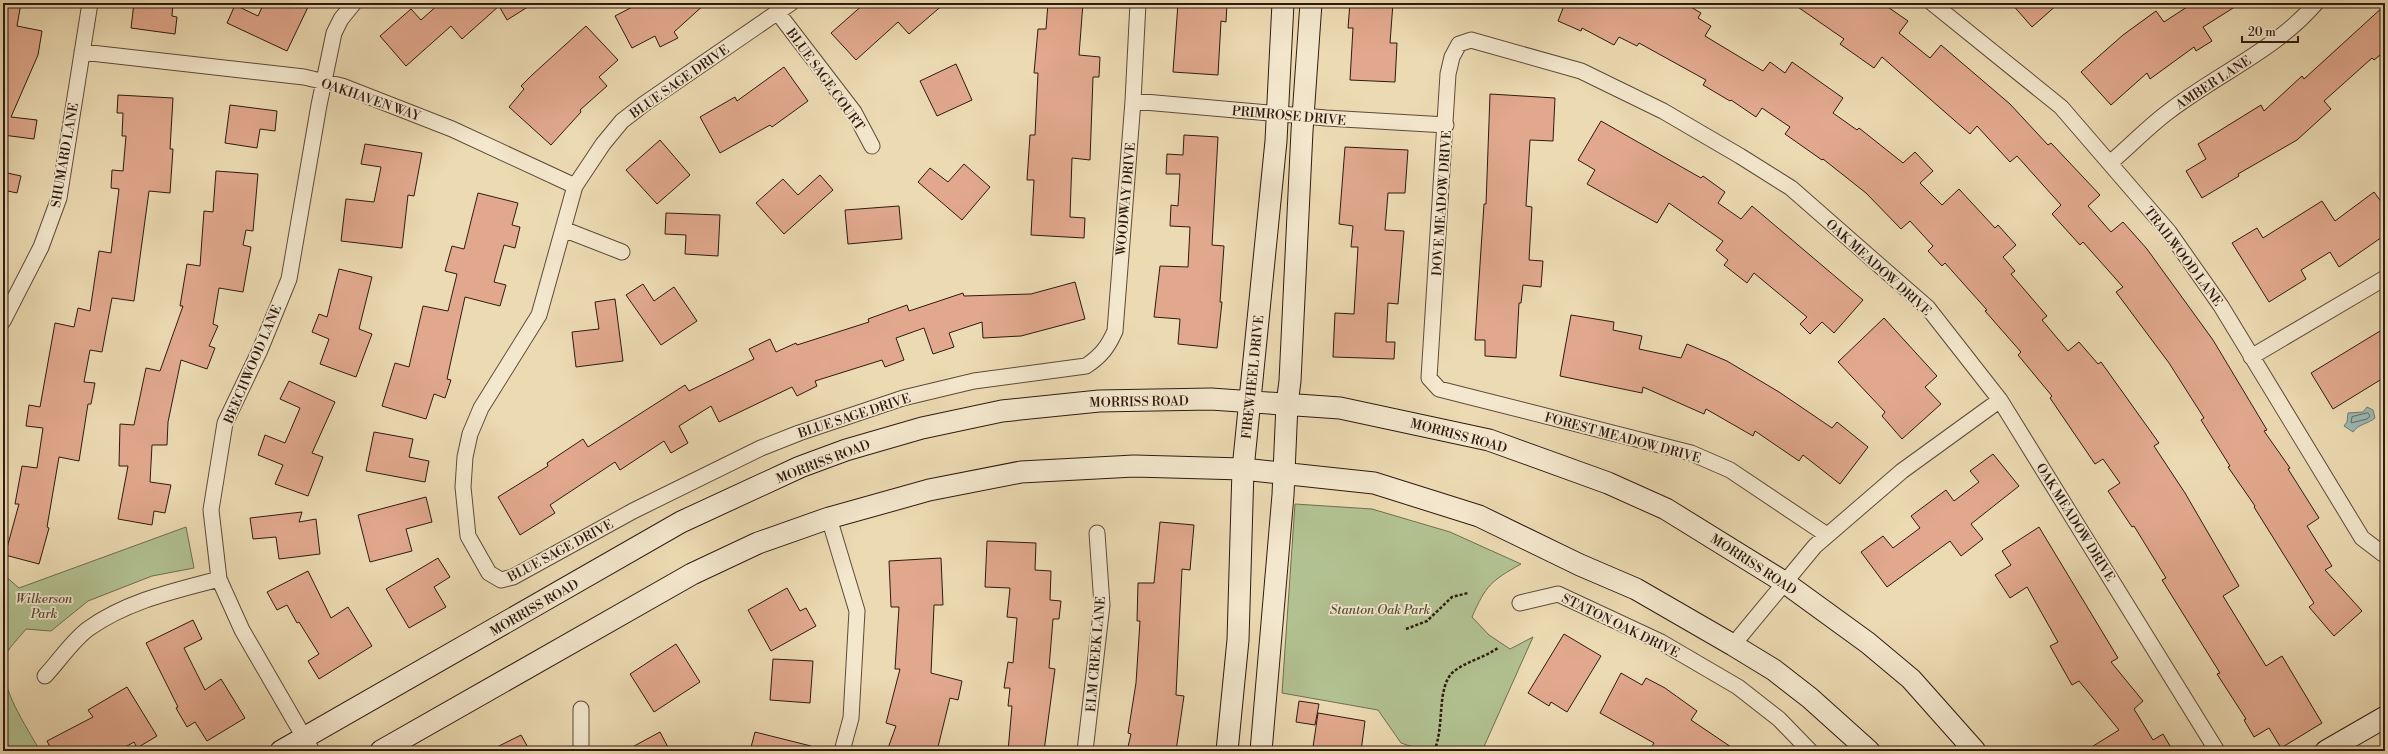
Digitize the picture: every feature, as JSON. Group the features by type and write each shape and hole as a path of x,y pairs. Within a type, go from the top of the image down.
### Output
{"main road":[{"name":"FIREWHEEL DRIVE","path":"1227,751 1238,640 1243,469 1277,114 1283,3"},
{"path":"1261,751 1284,473 1303,116 1311,3"},
{"name":"MORRISS ROAD","path":"281,751 309,744 681,522 800,467 846,450 922,428 1002,411 1099,400 1211,399 1340,408 1489,440 1608,483 1666,509 1784,582 1868,643 1911,679 1975,751"},
{"path":"381,751 692,574 758,543 829,518 929,490 1021,472 1134,466 1243,469 1374,483 1479,516 1580,565 1636,589 1733,645 1774,670 1810,698 1869,751"},
{"path":"2326,751 2385,717"}],"street":[{"name":"SHUMARD LANE","path":"3,321 41,248 59,198 90,3"},
{"name":"BEECHWOOD LANE","path":"309,744 242,630 219,579 211,510 225,423 260,350 289,279 334,33 341,19 354,3"},
{"name":"BLUE SAGE DRIVE","path":"791,3 644,104 622,121 603,144 575,186 539,315 481,408 470,434 465,457 463,487 468,536 489,573 501,580 513,577 640,507 761,448 799,432 903,398 960,384 1068,368"},
{"name":"WOODWAY DRIVE","path":"1068,368 1086,366 1097,358 1107,349 1115,331 1133,101 1138,3"},
{"name":"TRAILWOOD LANE","path":"1932,3 2061,107 2111,162 2202,276 2362,538 2384,553"},
{"name":"AMBER LANE","path":"2111,162 2168,112 2263,50 2305,16 2316,3"},
{"name":"BLUE SAGE COURT","path":"778,13 854,112 872,146"},
{"name":"DOVE MEADOW DRIVE","path":"1429,378 1448,74 1452,57 1459,44 1472,40"},
{"name":"OAK MEADOW DRIVE","path":"1472,40 1581,71 1663,111 1740,156 1791,188 1928,308 2000,400 2217,751"},
{"name":"OAKHAVEN WAY","path":"82,52 304,78 342,86 452,129 575,186"},
{"name":"PRIMROSE DRIVE","path":"1133,101 1303,116 1446,125"},
{"path":"563,229 622,252"},
{"path":"2251,357 2385,278"},
{"name":"FOREST MEADOW DRIVE","path":"1429,378 1439,389 1691,453 1730,470 1827,535"},
{"path":"1733,645 1784,582 1827,535 1902,471 2000,400"},
{"path":"829,518 857,611 851,718 842,751"},
{"name":"ELM CREEK LANE","path":"1085,751 1102,605 1097,532"},
{"path":"45,676 87,630 120,610 158,595 219,579"},
{"name":"STATON OAK DRIVE","path":"1520,603 1558,594 1661,642 1738,687 1779,719 1810,751"},
{"path":"581,709 581,751"}],"path":[{"path":"1406,628 1427,621 1452,597 1468,593"},
{"path":"1434,751 1438,742 1441,728 1446,682 1453,673 1461,667 1499,647"}],"green space":[{"name":"Stanton Oak Park","path":"1295,504 1372,509 1450,532 1521,564 1490,585 1481,598 1472,617 1489,635 1510,649 1533,637 1482,751 1425,751 1401,743 1378,710 1282,693"},
{"name":"Wilkerson Park","path":"186,527 194,568 152,576 88,601 51,631 26,629 7,652 4,659 4,671 10,695 21,719 40,751 3,751 3,574 19,588"}],"water":[{"path":"2367,407 2373,410 2375,418 2358,427 2353,432 2344,426 2347,422 2348,413 2363,412"}],"building":[{"path":"3,3 21,3 17,26 42,31 38,55 11,117 37,120 34,139 3,135"},
{"path":"134,3 173,3 172,16 177,17 175,34 131,28"},
{"path":"264,3 300,3 308,7 287,51 227,23 235,5 258,16"},
{"path":"440,3 534,3 507,20 499,6 462,39 451,26 406,66 380,36 411,9 421,20"},
{"path":"640,3 706,3 674,32 678,38 660,47 655,36 632,48 615,16"},
{"path":"865,3 945,3 909,34 898,22 856,60 831,33"},
{"path":"1048,3 1083,3 1079,55 1100,57 1099,77 1093,77 1090,160 1072,158 1070,217 1085,218 1084,238 1031,235 1034,180 1027,180 1030,135 1035,135 1038,73 1034,73 1038,29 1046,29"},
{"path":"1178,3 1227,3 1226,22 1221,21 1218,75 1173,72"},
{"path":"1350,3 1393,3 1390,43 1397,43 1395,82 1350,80 1353,28 1348,28"},
{"path":"1565,3 1684,3 1701,13 1698,18 1711,26 1705,36 1763,71 1770,62 1785,73 1792,62 1843,98 1833,113 1857,130 1859,128 1903,163 1915,152 1933,171 1920,183 1942,205 1959,189 1995,228 1998,225 2016,245 2003,257 2015,271 2011,274 2047,316 2042,320 2068,351 2079,342 2098,364 2101,362 2159,443 2154,446 2185,493 2239,586 2223,596 2266,666 2282,656 2322,723 2281,748 2269,728 2254,737 2244,720 2246,719 2217,674 2220,673 2162,580 2166,578 2134,526 2132,527 2108,491 2120,483 2103,459 2095,464 2050,398 2052,396 2018,355 2021,352 1985,311 1987,310 1945,263 1942,266 1928,251 1933,246 1910,221 1901,229 1866,193 1823,159 1822,160 1785,134 1790,127 1762,108 1756,117 1731,100 1730,101 1703,85 1706,80 1639,43 1637,46 1619,37 1614,45 1582,28 1581,31 1558,21"},
{"path":"1792,3 1882,3 1908,21 1899,33 1930,58 1941,45 2010,104 2048,145 2051,143 2100,195 2088,206 2111,232 2123,222 2147,249 2213,340 2267,430 2264,431 2290,468 2288,469 2319,518 2307,526 2332,566 2325,570 2362,611 2334,636 2309,607 2314,603 2254,507 2255,506 2228,467 2230,466 2201,420 2204,418 2169,363 2116,292 2123,287 2083,242 2080,245 2052,214 2061,205 2017,156 2010,162 1977,126 1970,134 1882,57 1874,68 1840,44 1844,39"},
{"path":"2011,3 2059,3 2032,27"},
{"path":"2193,3 2241,3 2203,27 2212,41 2196,51 2194,47 2150,79 2147,73 2111,105 2081,72 2123,35 2156,11 2164,22"},
{"path":"2385,5 2385,51 2374,60 2372,58 2324,101 2331,109 2297,140 2238,174 2239,176 2202,198 2186,171 2206,159 2198,144 2261,105 2264,111 2302,76 2304,79"},
{"path":"586,26 618,60 599,77 607,86 580,110 581,112 551,145 509,107 524,89 521,86"},
{"path":"956,64 972,100 937,116 920,81"},
{"path":"784,67 808,101 772,127 770,125 720,153 700,117 735,97 737,101"},
{"path":"1490,94 1555,98 1553,141 1530,140 1526,206 1532,207 1529,260 1543,261 1541,287 1523,285 1521,303 1519,303 1516,358 1485,356 1485,340 1475,340 1484,204 1486,204"},
{"path":"118,95 173,98 170,149 173,149 170,193 149,191 134,301 112,298 102,352 90,350 84,382 95,383 91,404 88,404 79,461 59,457 47,527 49,528 39,564 5,555 19,504 15,504 22,466 37,468 43,428 26,426 29,405 40,407 55,323 74,327 78,308 90,311 99,251 111,253 119,189 111,188 112,170 123,171 126,136 122,136 123,113 117,113"},
{"path":"230,105 277,111 275,131 260,129 257,148 225,143"},
{"path":"1601,121 1701,178 1703,176 1725,192 1718,203 1741,219 1752,206 1863,300 1834,333 1822,322 1810,334 1800,324 1807,317 1754,273 1747,283 1724,265 1728,260 1716,250 1723,241 1669,203 1657,223 1587,184 1595,170 1578,160"},
{"path":"1184,135 1218,137 1212,245 1224,246 1220,302 1222,302 1217,348 1178,344 1180,319 1154,317 1160,266 1188,267 1190,227 1170,226 1171,205 1178,206 1180,174 1166,174 1167,154 1183,155"},
{"path":"660,140 690,175 657,204 626,170"},
{"path":"365,144 422,153 414,196 408,195 402,248 341,241 346,199 374,202 381,167 361,164"},
{"path":"1345,147 1408,150 1405,193 1388,193 1385,230 1404,231 1398,304 1388,303 1386,342 1395,342 1394,359 1333,357 1335,313 1354,314 1358,247 1351,247 1353,226 1339,224"},
{"path":"964,164 990,187 962,220 918,182 930,168 948,182"},
{"path":"216,171 258,174 253,231 246,230 243,245 251,247 243,292 219,288 213,324 218,326 209,346 215,348 207,369 181,360 168,422 167,445 152,445 150,482 171,485 165,513 154,511 152,525 118,519 128,466 119,466 120,424 134,425 146,368 160,371 183,306 180,306 187,264 200,266 204,211 213,212"},
{"path":"3,172 21,176 17,193 3,190"},
{"path":"820,175 833,190 784,234 756,203 783,179 798,195"},
{"path":"2374,192 2385,207 2385,235 2339,267 2330,252 2301,270 2306,279 2269,302 2232,243 2257,228 2263,238 2322,201 2335,221"},
{"path":"478,193 518,203 512,225 520,227 515,248 504,245 494,282 506,285 500,306 465,297 447,379 451,380 445,398 434,394 426,419 382,406 395,363 409,367 423,306 448,311 457,274 445,271 452,246 464,249"},
{"path":"899,206 902,239 848,244 845,210"},
{"path":"666,213 720,215 718,256 685,254 686,235 665,234"},
{"path":"339,269 372,277 359,329 372,334 356,377 320,364 329,339 312,332 319,314 327,317"},
{"path":"1075,282 1085,319 1021,336 983,338 982,322 949,333 954,347 933,354 924,328 896,338 904,360 885,367 882,360 815,381 817,386 797,396 792,387 719,422 711,406 679,426 688,443 671,453 664,441 620,470 615,462 550,505 555,513 520,535 498,497 548,466 547,463 583,439 588,447 685,385 689,391 754,359 749,349 770,339 776,352 796,343 797,345 869,322 868,319 907,305 909,311 963,293 964,296 1031,294"},
{"path":"643,284 654,301 674,287 697,321 661,345 626,295"},
{"path":"615,299 623,361 576,367 572,332 599,329 595,302"},
{"path":"1571,315 1614,322 1613,330 1642,336 1639,349 1681,358 1687,344 1727,361 1779,392 1832,428 1837,422 1868,447 1840,484 1803,455 1799,461 1755,431 1753,436 1706,409 1704,414 1643,387 1642,393 1560,376"},
{"path":"1884,318 1937,376 1925,387 1941,404 1902,439 1882,416 1885,412 1838,362"},
{"path":"2385,328 2385,377 2333,409 2311,373"},
{"path":"289,381 335,402 312,453 323,457 308,496 275,484 283,465 258,455 265,435 285,443 300,408 280,399"},
{"path":"374,432 413,439 409,457 429,461 425,482 366,471"},
{"path":"1993,454 2019,486 1971,524 1983,539 1961,556 1950,541 1887,587 1861,552 1883,536 1893,548 1920,528 1911,516 1946,490 1954,501 1979,482 1970,471"},
{"path":"426,497 432,522 406,529 412,551 370,562 358,515"},
{"path":"302,512 299,522 316,519 320,554 279,559 276,537 253,539 250,518"},
{"path":"1160,522 1194,525 1190,570 1182,569 1176,695 1184,696 1176,751 1127,751 1131,734 1128,733 1136,683 1140,621 1137,621 1138,583 1154,583"},
{"path":"2039,527 2118,658 2111,662 2143,701 2134,709 2153,740 2163,734 2173,751 2085,751 2119,730 2079,681 2072,685 2050,646 2058,642 2027,587 2010,598 1995,575 2011,565 2002,551"},
{"path":"987,541 1036,543 1035,570 1051,571 1050,600 1061,601 1059,619 1053,619 1049,668 1055,669 1044,751 1008,751 1012,706 1008,706 1010,688 1004,688 1008,662 1013,663 1017,618 1007,617 1010,588 985,587"},
{"path":"438,558 450,577 434,587 446,607 409,628 386,589"},
{"path":"941,558 943,605 934,605 931,673 962,681 958,700 950,698 937,751 887,751 896,726 886,723 900,669 895,669 899,607 891,607 889,561"},
{"path":"308,571 331,618 348,607 372,646 319,679 308,661 319,654 299,622 297,623 287,605 277,610 267,592"},
{"path":"787,588 800,611 806,608 816,626 771,651 748,610"},
{"path":"193,620 202,639 184,648 205,690 221,679 245,718 207,741 195,722 187,727 176,708 178,707 146,643"},
{"path":"1564,634 1601,656 1567,712 1551,702 1549,706 1528,693"},
{"path":"676,644 700,682 654,712 630,674"},
{"path":"773,659 813,661 810,703 770,700"},
{"path":"1621,673 1642,685 1646,678 1665,688 1697,711 1691,720 1737,751 1649,751 1654,743 1600,713"},
{"path":"127,687 157,736 137,748 134,742 118,751 52,751 47,741 93,717 88,710"},
{"path":"1299,701 1319,704 1315,725 1296,722"},
{"path":"1318,713 1365,721 1361,751 1341,751 1313,747"},
{"path":"660,732 670,751 625,751"},
{"path":"755,732 811,746 810,751 750,751"},
{"path":"521,735 530,751 489,751"}]}
